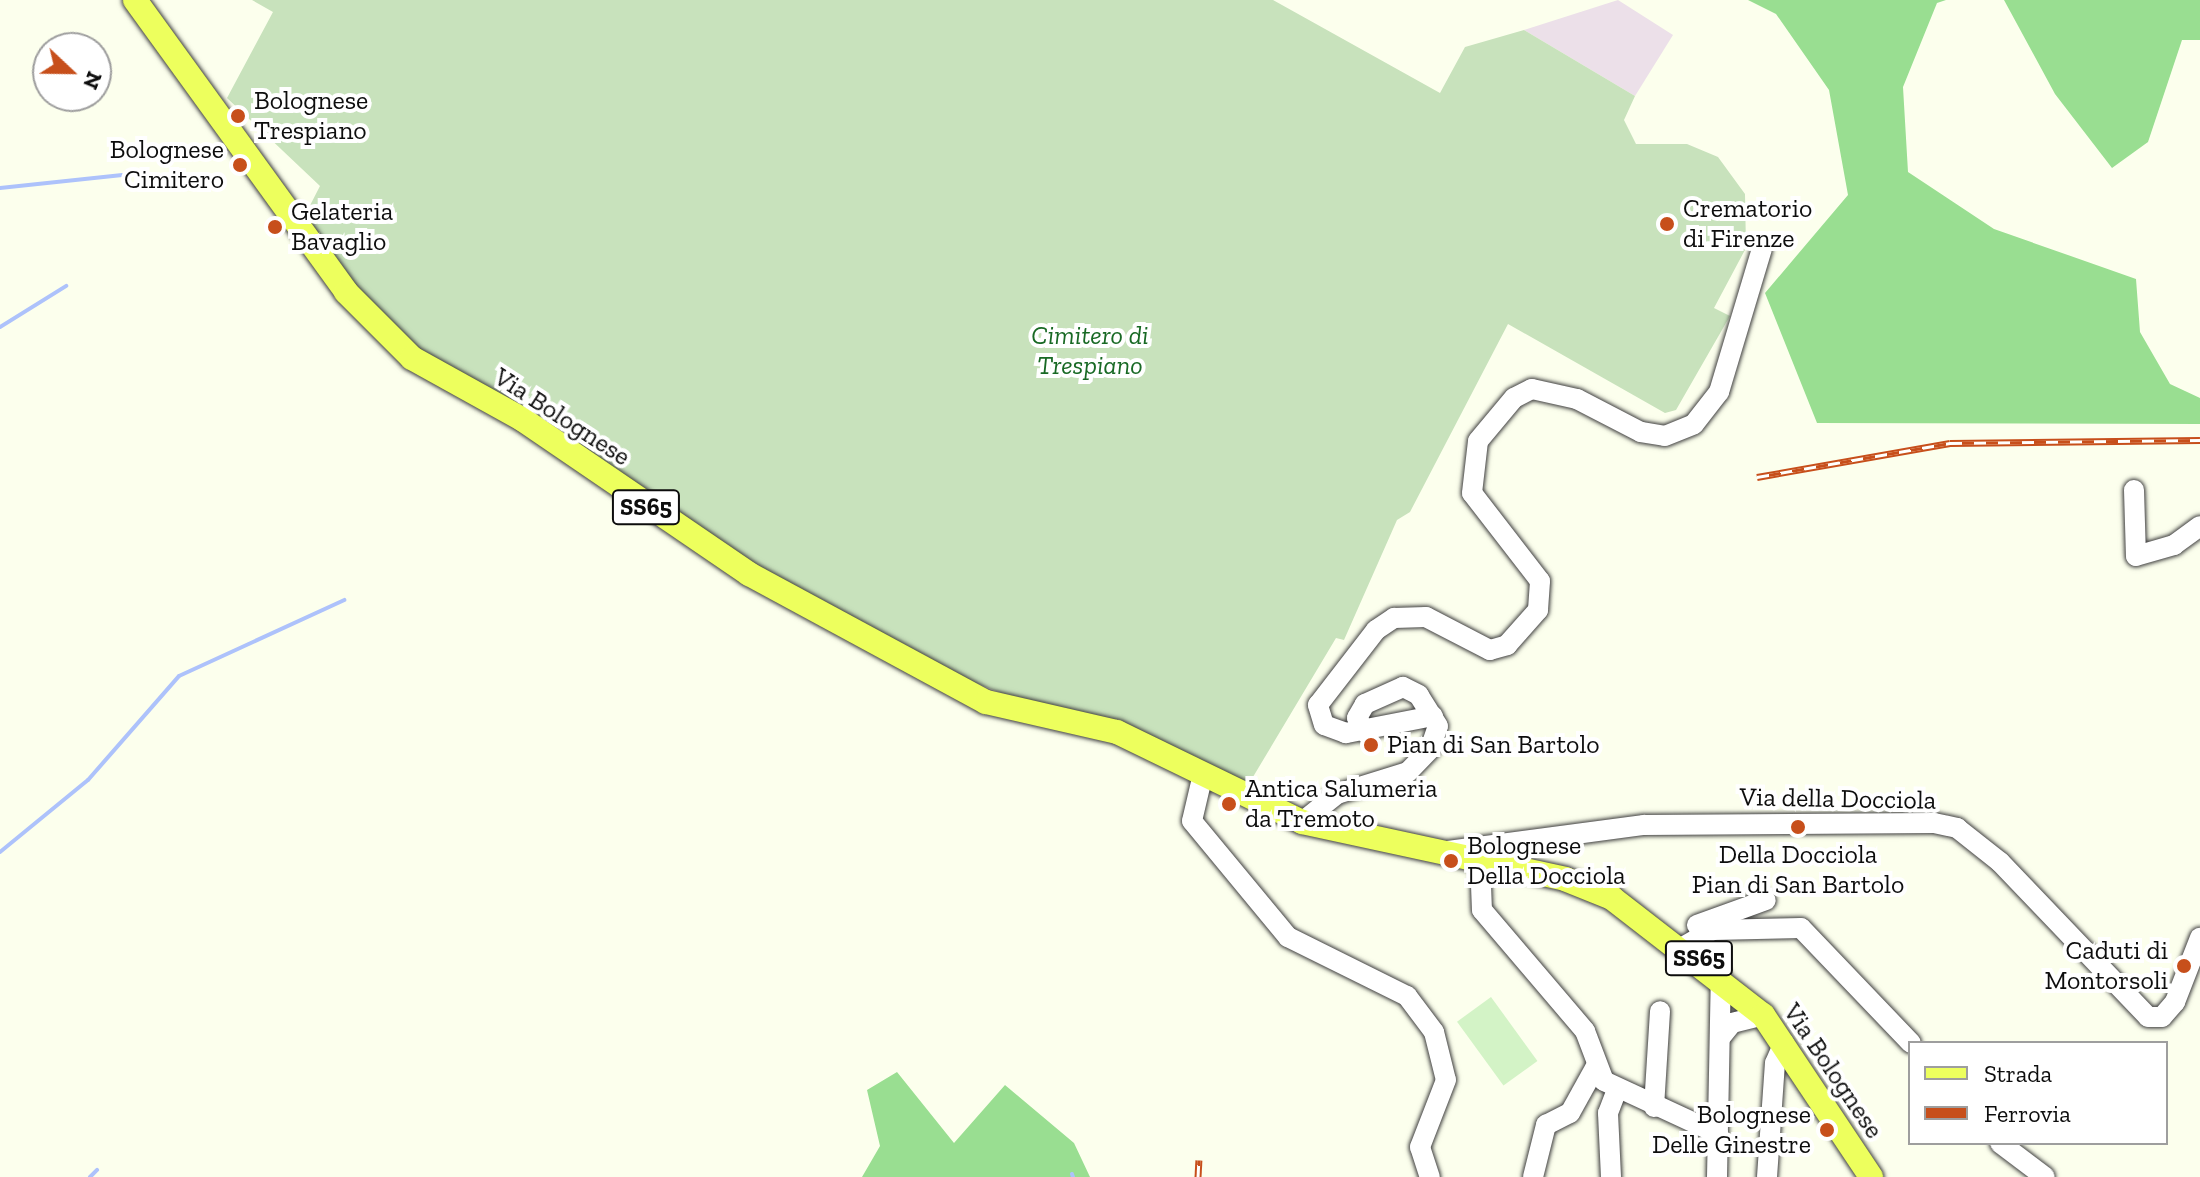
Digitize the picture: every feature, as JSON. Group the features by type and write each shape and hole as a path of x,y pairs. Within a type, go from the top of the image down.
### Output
{"main road":[{"name":"Via Bolognese","path":"135,0 346,292 412,358 522,419 738,567 940,680 1028,716 1117,732 1302,822 1480,859 1612,898 1721,976 1763,1015 1871,1177"}],"street":[{"path":"1433,716 1366,733 1333,731 1318,705 1376,630 1394,618 1426,617 1490,650 1524,630 1543,599 1526,558 1472,493 1469,468 1496,415 1532,389 1577,399 1641,432 1665,436 1694,424 1719,392 1762,249"},
{"path":"2134,490 2136,556 2149,556 2200,526"},
{"path":"1302,822 1337,794 1422,762 1438,726 1419,695 1392,688 1365,704 1357,718 1366,733"},
{"path":"1203,774 1192,821 1288,937 1407,996 1434,1032 1446,1080 1420,1147 1430,1177"},
{"name":"Via della Docciola","path":"1444,851 1644,825 1934,823 1957,828 2000,862 2148,1017 2162,1017 2175,1002 2200,938"},
{"path":"1480,859 1482,910 1585,1031 1596,1066 1617,1089 1718,1134"},
{"path":"1677,942 1766,900"},
{"path":"1677,942 1713,930 1801,928 1909,1041"},
{"path":"1717,1177 1721,976"},
{"path":"1654,1107 1660,1011"},
{"path":"1720,1038 1732,1023 1763,1015"},
{"path":"1767,1177 1775,1063 1784,1043"},
{"path":"1533,1177 1546,1125 1570,1113 1596,1066"},
{"path":"1611,1177 1608,1113 1617,1089"},
{"path":"2003,1145 2045,1177"}],"shaded area":[{"path":"1618,0 1673,35 1635,96 1524,30"}],"green space":[{"name":"Cimitero di Trespiano","path":"252,0 1273,0 1440,93 1465,47 1524,30 1635,96 1624,120 1636,144 1687,144 1718,157 1745,194 1746,248 1714,308 1730,316 1676,410 1665,413 1508,324 1410,512 1397,520 1344,640 1336,638 1247,787 939,669 707,536 399,337 302,221 320,186 227,98 273,12"},
{"path":"1748,0 1946,0 1937,3 1903,87 1908,172 1994,229 2136,279 2140,332 2170,384 2200,398 2200,424 1817,423 1765,293 1848,195 1829,90 1776,14"},
{"path":"2004,0 2200,0 2200,40 2182,40 2148,142 2112,168 2055,94"},
{"path":"1491,997 1537,1061 1503,1086 1457,1022"},
{"path":"897,1072 954,1143 1005,1085 1074,1143 1090,1177 862,1177 880,1146 867,1090"}],"waterway":[{"path":"0,188 122,175"},
{"path":"0,327 66,286"},
{"path":"0,852 88,780 179,676 344,600"},
{"path":"90,1177 97,1170"}],"railway":[{"path":"1757,477 1950,443 2200,440"},
{"path":"1198,1177 1199,1160"}],"place":[{"name":"Bolognese Trespiano","path":"238,116"},
{"name":"Bolognese Cimitero","path":"240,165"},
{"name":"Crematorio di Firenze","path":"1667,224"},
{"name":"Gelateria Bavaglio","path":"275,227"},
{"name":"Pian di San Bartolo","path":"1371,745"},
{"name":"Antica Salumeria da Tremoto","path":"1229,804"},
{"name":"Della Docciola Pian di San Bartolo","path":"1798,827"},
{"name":"Bolognese Della Docciola","path":"1451,861"},
{"name":"Caduti di Montorsoli","path":"2184,966"},
{"name":"Bolognese Delle Ginestre","path":"1827,1130"}]}
